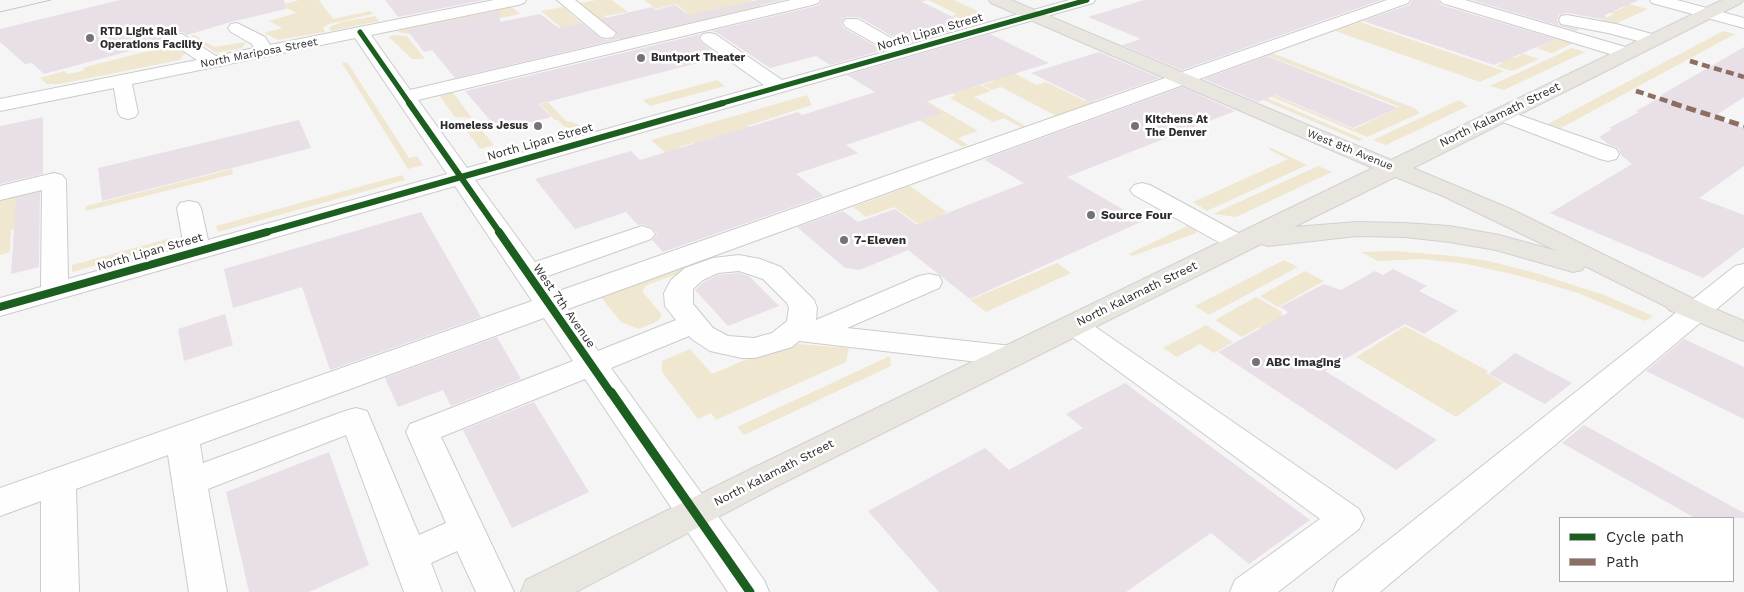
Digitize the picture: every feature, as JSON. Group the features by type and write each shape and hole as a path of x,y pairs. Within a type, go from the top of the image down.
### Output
{"main road":[{"name":"West 8th Avenue","path":"997,0 1504,215 1696,311"},
{"name":"North Kalamath Street","path":"540,592 1074,325 1735,0"},
{"name":"West 8th Avenue","path":"1240,244 1314,232 1357,229 1405,230 1450,234 1542,254 1596,272 1744,332"}],"street":[{"name":"North Mariposa Street","path":"0,105 360,32 468,5 518,0"},
{"path":"565,0 607,34"},
{"path":"405,97 812,0"},
{"name":"North Lipan Street","path":"0,307 1087,0"},
{"path":"0,502 1402,0"},
{"path":"1448,0 1626,54"},
{"path":"1658,0 1744,22"},
{"path":"1533,13 1610,28 1653,40"},
{"path":"852,23 903,52"},
{"path":"237,28 259,41 264,52"},
{"name":"West 7th Avenue","path":"360,32 750,592"},
{"path":"176,38 212,62"},
{"path":"709,38 779,87"},
{"path":"28,78 28,99"},
{"path":"122,80 128,113"},
{"path":"1502,115 1608,154"},
{"path":"0,193 54,180 54,291"},
{"path":"1142,190 1240,244"},
{"path":"189,208 198,251"},
{"path":"528,274 642,234"},
{"path":"720,244 739,263"},
{"path":"802,332 803,308 800,300 772,273 751,265 739,263 726,264 703,270 694,274 681,286 678,292 679,306 710,340 742,348 769,345 782,340 928,282"},
{"path":"1352,592 1744,272"},
{"path":"495,592 422,432 695,324"},
{"path":"1074,325 1346,519 1249,592"},
{"path":"802,332 1012,356"},
{"path":"190,482 356,419 423,592"},
{"path":"182,437 208,592"},
{"path":"58,482 60,592"},
{"path":"409,556 467,530"}],"shaded area":[{"path":"299,0 319,0 333,19 370,11 373,14 329,24 323,28 325,32 278,40 264,33 282,28 269,21 296,13 280,5"},
{"path":"612,0 628,12 604,16 625,32 632,31 641,37 624,41 580,3"},
{"path":"644,0 751,0 765,8 658,30 648,22 688,13 676,4 656,9"},
{"path":"871,0 928,0 905,6"},
{"path":"928,0 954,0 986,15 962,21 952,16 957,14"},
{"path":"1613,0 1648,9 1613,25 1599,21 1614,14 1606,12 1610,10 1616,11 1625,7"},
{"path":"512,7 520,14 418,35 397,32 403,29"},
{"path":"563,7 586,27 565,31 541,11"},
{"path":"375,16 379,21 331,31 329,27 342,22"},
{"path":"1360,22 1504,71 1480,82 1335,31"},
{"path":"1723,31 1735,34 1561,128 1548,124"},
{"path":"195,35 214,47 246,42 242,48 216,53 191,36"},
{"path":"394,35 407,36 425,59 412,59 389,37"},
{"path":"1563,36 1578,41 1552,53 1536,48"},
{"path":"171,45 185,53 180,60 60,84 47,84 40,78 64,71 67,74 78,72 85,70 82,68"},
{"path":"1572,48 1585,52 1504,90 1490,86"},
{"path":"1518,52 1539,59 1512,71 1496,66 1502,63 1497,61 1509,56 1515,58 1521,55"},
{"path":"1272,53 1414,108 1420,113 1367,137 1260,92 1264,91 1354,129 1400,107 1266,55"},
{"path":"347,62 409,158 417,156 423,165 408,169 342,63"},
{"path":"1005,68 1036,85 1046,82 1085,101 1091,99 1096,102 1056,116 1001,87 992,90 982,85 995,81 983,75"},
{"path":"1213,75 1363,139 1359,141 1209,77"},
{"path":"717,80 725,86 650,106 643,100"},
{"path":"958,81 971,88 980,85 991,91 974,97 1026,126 1022,128 1004,118 993,122 950,98 956,95 952,93"},
{"path":"450,89 472,118 455,117 437,93"},
{"path":"807,95 812,105 747,126 750,129 695,145 693,143 666,153 651,140"},
{"path":"1459,100 1468,106 1386,145 1373,140"},
{"path":"927,101 978,131 958,138 968,145 963,147 901,109"},
{"path":"548,102 566,121 580,126 570,129 558,120 555,120 540,104"},
{"path":"475,122 494,145 480,149 466,130"},
{"path":"1269,147 1307,165 1207,211 1193,202 1288,159 1270,150"},
{"path":"1318,166 1332,172 1236,217 1213,214"},
{"path":"232,169 233,174 86,211 86,206"},
{"path":"402,175 405,180 218,232 216,226"},
{"path":"910,186 947,212 943,214 975,237 889,236 918,224 894,207 866,217 853,207"},
{"path":"39,189 39,216 22,228 11,230 10,252 0,255 0,198"},
{"path":"1192,224 1197,233 1132,256 1128,254"},
{"path":"171,238 173,244 72,272 72,265"},
{"path":"1396,251 1489,261 1536,273 1604,295 1653,316 1645,321 1578,293 1520,276 1467,264 1422,259 1378,261 1361,252"},
{"path":"1284,260 1298,267 1209,315 1195,306"},
{"path":"688,262 694,268 647,285 642,291 662,315 658,321 639,329 621,322 599,295"},
{"path":"1057,263 1071,273 986,312 970,300"},
{"path":"1305,271 1324,281 1278,307 1260,296"},
{"path":"1256,297 1341,349 1318,363 1259,327 1242,337 1215,320"},
{"path":"1206,325 1233,342 1214,353 1200,344 1177,357 1163,348"},
{"path":"1405,326 1488,371 1486,373 1503,383 1456,417 1356,357"},
{"path":"785,343 849,348 846,362 716,420 711,413 698,419 662,372 662,361 690,349 712,374"},
{"path":"890,356 891,366 744,435 737,427"}],"building":[{"name":"RTD Light Rail Operations Facility","path":"120,0 284,0 286,9 187,35 182,32 170,32 165,38 167,41 44,74 32,63 25,64 0,42 0,29"},
{"path":"385,0 484,0 398,17"},
{"path":"758,0 783,0 455,78 432,50 424,52 407,30 499,11 500,22 540,14 559,28 582,23 600,38 607,40 614,38 618,33 601,19 652,7 656,10 675,5 689,15"},
{"path":"822,0 918,0 971,26 905,44 859,17 846,17 841,23 844,28 883,50 830,65 816,56 770,68 716,32 711,31 812,7 819,5"},
{"path":"1144,0 1381,0 1182,70 1122,45 1141,39 1088,17"},
{"path":"1412,0 1438,0 1441,5 1556,39 1494,65 1363,21 1409,5"},
{"path":"1472,0 1639,0 1609,13 1604,16 1607,17 1602,19 1567,13 1559,15 1557,19 1559,25 1579,29 1576,31"},
{"path":"701,34 698,38 702,43 721,57 539,104 551,117 499,131 465,91"},
{"path":"990,34 1049,63 925,102 942,113 846,145 858,153 796,174 824,196 663,252 652,240 657,234 652,228 643,224 638,225 626,212 575,229 535,179 631,151 640,160 798,112 802,115 875,92 847,75"},
{"path":"1744,47 1744,97 1712,118 1744,128 1744,166 1699,198 1744,215 1744,247 1703,278 1550,213 1632,164 1621,155 1618,148 1608,144 1599,137 1612,129 1609,128 1639,112 1636,111"},
{"path":"1099,52 1160,78 1090,102 1031,73"},
{"path":"1267,56 1398,108 1353,128 1275,95 1258,102 1204,79"},
{"path":"1182,87 1235,111 1067,177 1143,221 970,299 908,250 860,270 845,268 797,227 843,211 858,222 895,209 917,225 1024,183 985,160 990,157"},
{"path":"43,117 43,174 0,184 0,126"},
{"path":"299,120 311,148 102,201 98,168"},
{"path":"40,192 39,267 11,274 16,198"},
{"path":"421,212 481,317 330,370 302,287 233,308 224,269"},
{"path":"1393,269 1427,286 1419,291 1458,311 1424,334 1405,324 1325,371 1437,440 1396,470 1218,352 1286,314 1288,312 1280,307 1324,284 1341,290 1375,271 1383,275"},
{"path":"739,273 749,276 779,306 728,326 695,290 704,282 718,275"},
{"path":"225,314 233,345 184,361 178,329"},
{"path":"497,337 521,379 451,406 443,390 398,407 385,378"},
{"path":"1684,339 1744,367 1744,419 1646,371"},
{"path":"1515,353 1572,383 1545,404 1489,374"},
{"path":"1125,383 1310,520 1249,564 1211,533 1126,592 939,592 868,511 985,448 1009,470 1083,428 1066,414"},
{"path":"534,402 589,492 512,528 463,430"},
{"path":"1584,425 1744,513 1744,518 1693,517 1562,443"},
{"path":"329,452 369,565 309,592 249,592 226,492"}],"tram line":[{"path":"0,12 51,0"}],"marked path":[{"path":"1690,61 1744,77"},
{"path":"1636,91 1744,126"}],"cycle path":[{"path":"0,307 1087,0"},
{"path":"360,32 750,592"}],"place":[{"name":"RTD Light Rail Operations Facility","path":"90,38"},
{"name":"Buntport Theater","path":"641,58"},
{"name":"Homeless Jesus","path":"538,126"},
{"name":"Kitchens At The Denver","path":"1135,126"},
{"name":"Source Four","path":"1091,215"},
{"name":"7-Eleven","path":"844,240"},
{"name":"ABC Imaging","path":"1256,362"}]}
